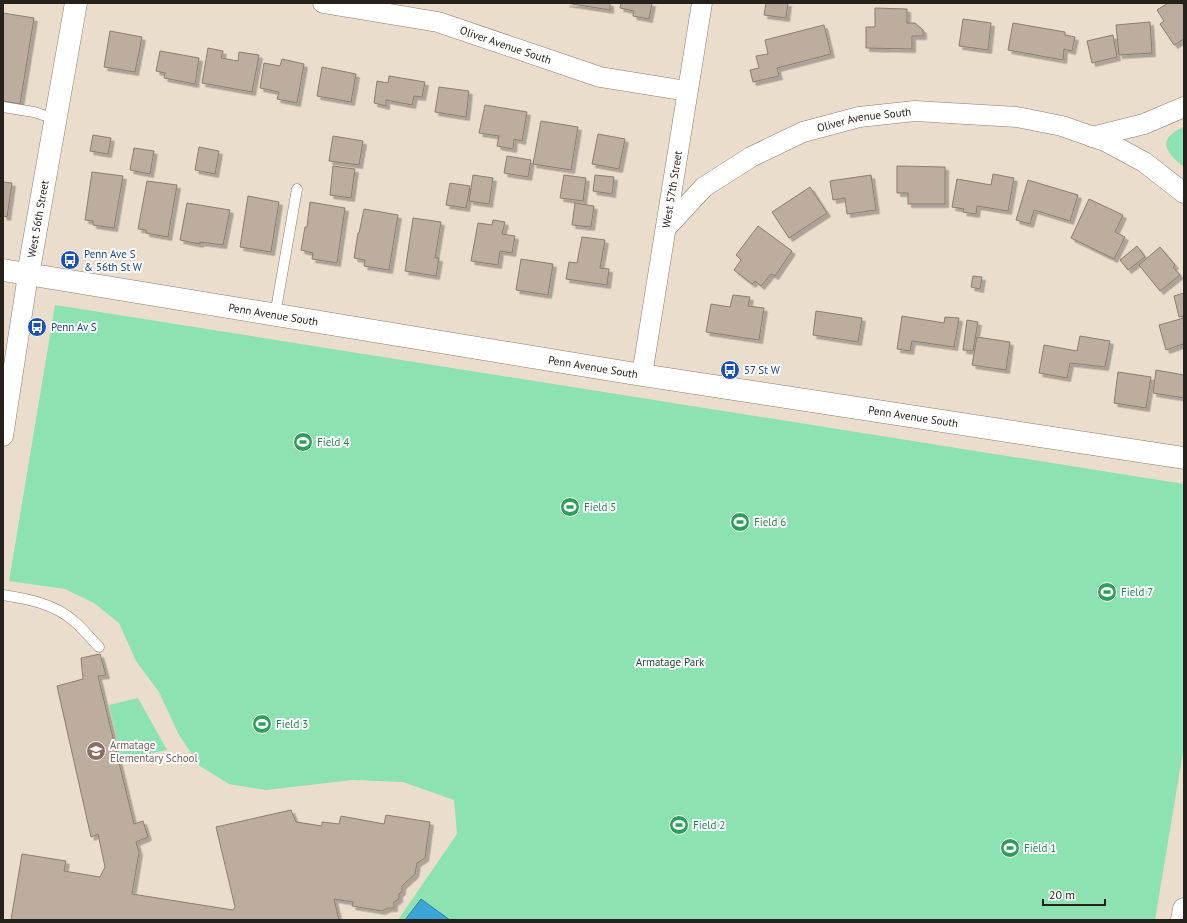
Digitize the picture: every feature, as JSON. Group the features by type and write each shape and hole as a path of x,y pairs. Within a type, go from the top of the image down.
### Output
{"main road":[{"name":"West 56th Street","path":"28,275 76,3"},
{"name":"Penn Avenue South","path":"3,270 642,375 1184,458"},
{"path":"1182,920 1184,910"}],"street":[{"name":"Oliver Avenue South","path":"323,3 438,22 600,78 687,91"},
{"name":"West 57th Street","path":"642,375 702,3"},
{"path":"1092,137 1144,124 1184,107"},
{"name":"Oliver Avenue South","path":"666,228 704,187 751,156 803,132 859,117 915,111 1017,117 1062,126 1105,141 1144,162 1184,193"},
{"name":"West 56th Street","path":"3,432 28,275"}],"lane":[{"path":"3,107 34,112 55,119"},
{"path":"275,315 297,190"},
{"path":"3,595 27,598 52,607 75,622 99,647"}],"green space":[{"path":"1184,127 1184,167 1172,156 1166,146 1170,136"},
{"name":"Armatage Park","path":"55,305 1184,484 1184,746 1155,920 398,920 457,834 454,800 403,782 353,780 266,790 229,784 200,766 179,735 159,692 136,661 119,623 94,603 65,589 9,581"},
{"path":"138,698 167,750 122,759 109,705"}],"water":[{"path":"421,899 450,920 405,920"}],"building":[{"path":"566,3 610,3 610,10"},
{"path":"621,3 652,3 649,19 633,16 634,11 620,8"},
{"path":"766,3 788,3 786,18 764,15"},
{"path":"1168,3 1184,4 1184,39 1174,45 1160,24 1164,21 1157,10"},
{"path":"875,8 907,9 907,23 915,23 923,30 923,36 912,36 912,49 866,48 866,27 875,27"},
{"path":"3,13 34,18 20,104 3,101"},
{"path":"963,19 991,23 988,50 959,46"},
{"path":"1150,22 1152,53 1119,55 1116,25"},
{"path":"1013,23 1065,32 1065,35 1075,37 1072,51 1064,49 1063,60 1008,50"},
{"path":"824,25 831,54 777,68 779,76 753,82 750,70 759,68 756,56 768,54 765,40"},
{"path":"110,31 142,37 135,72 104,67"},
{"path":"1113,35 1117,57 1092,63 1087,41"},
{"path":"208,48 223,51 221,58 238,61 239,52 259,55 252,92 202,83"},
{"path":"160,51 199,58 195,84 164,78 165,73 156,71"},
{"path":"282,59 304,64 297,103 277,99 279,92 260,88 264,63 280,66"},
{"path":"322,67 356,74 351,102 317,96"},
{"path":"389,76 425,82 422,97 414,96 412,105 386,100 386,106 374,103 377,81 388,83"},
{"path":"439,87 469,91 466,117 435,112"},
{"path":"485,105 527,112 522,141 514,139 513,149 497,146 499,136 479,133"},
{"path":"541,121 578,127 571,170 533,164"},
{"path":"598,134 625,139 619,169 592,164"},
{"path":"93,135 111,138 108,154 90,151"},
{"path":"333,136 363,141 359,165 329,161"},
{"path":"199,147 219,151 215,174 195,170"},
{"path":"134,148 154,151 150,174 130,170"},
{"path":"507,156 531,160 528,177 504,173"},
{"path":"333,166 355,169 351,198 330,195"},
{"path":"897,166 945,167 945,204 908,204 908,193 897,193"},
{"path":"92,172 123,176 114,228 93,225 93,221 85,220"},
{"path":"993,174 1014,178 1008,211 977,206 976,214 963,212 964,209 952,207 957,179 991,185"},
{"path":"473,175 493,178 489,204 469,201"},
{"path":"564,175 586,178 583,201 560,198"},
{"path":"595,175 614,177 612,194 593,191"},
{"path":"871,175 876,210 847,214 845,198 833,200 830,181"},
{"path":"1028,180 1078,195 1070,221 1034,210 1030,224 1016,220"},
{"path":"147,181 177,185 168,237 146,233 146,230 138,229"},
{"path":"3,182 12,183 7,217 3,216"},
{"path":"450,183 470,186 466,208 446,205"},
{"path":"810,187 827,213 789,238 772,212"},
{"path":"248,196 279,202 271,252 240,247"},
{"path":"1089,199 1123,215 1115,232 1125,237 1114,259 1071,238"},
{"path":"310,202 345,208 337,263 312,259 313,253 301,250 305,227 307,227"},
{"path":"187,203 230,210 223,245 200,242 200,244 180,240"},
{"path":"575,203 594,206 591,227 572,225"},
{"path":"364,209 398,215 389,270 364,266 365,260 354,258"},
{"path":"413,218 441,222 435,258 439,258 436,276 405,271"},
{"path":"493,220 505,222 502,234 515,236 512,253 500,251 498,265 471,261 478,223 492,225"},
{"path":"758,226 792,251 775,276 771,274 761,286 755,281 752,284 734,270 741,260 736,255"},
{"path":"582,237 605,240 600,268 609,269 607,285 566,279 569,262 577,263"},
{"path":"1137,246 1145,257 1128,270 1120,260"},
{"path":"1160,247 1175,265 1173,267 1180,275 1160,291 1139,265"},
{"path":"521,259 553,264 548,295 516,290"},
{"path":"973,276 982,277 980,289 971,287"},
{"path":"1184,293 1184,316 1179,317 1174,296"},
{"path":"733,295 750,297 748,306 764,308 759,340 706,332 711,304 730,307"},
{"path":"816,311 862,318 858,342 813,335"},
{"path":"902,316 944,323 945,317 959,318 954,347 912,341 910,351 897,349"},
{"path":"1184,318 1184,347 1183,344 1166,350 1159,325"},
{"path":"967,320 978,322 973,351 963,350"},
{"path":"1080,336 1110,341 1105,367 1070,363 1067,378 1039,373 1044,345 1077,351"},
{"path":"977,337 1010,342 1006,370 972,365"},
{"path":"1156,370 1184,375 1184,398 1153,393"},
{"path":"1118,372 1151,377 1146,408 1114,403"},
{"path":"100,654 106,675 98,676 134,824 143,821 148,837 136,842 139,852 132,894 233,910 235,907 216,827 291,810 296,822 322,826 322,822 339,824 341,816 384,824 386,815 430,822 425,858 417,863 415,874 402,886 399,899 394,902 394,908 388,908 382,911 352,906 353,902 334,899 339,920 11,920 22,854 66,861 64,871 100,877 105,867 98,834 91,837 57,686 83,679 81,658"}],"place":[{"name":"Penn Ave S & 56th St W","path":"70,260"},
{"name":"Penn Av S","path":"37,327"},
{"name":"57 St W","path":"730,370"},
{"name":"Field 4","path":"303,442"},
{"name":"Field 5","path":"570,507"},
{"name":"Field 6","path":"740,522"},
{"name":"Field 7","path":"1107,592"},
{"name":"Field 3","path":"262,724"},
{"name":"Armatage Elementary School","path":"96,751"},
{"name":"Field 2","path":"679,825"},
{"name":"Field 1","path":"1010,848"}]}
